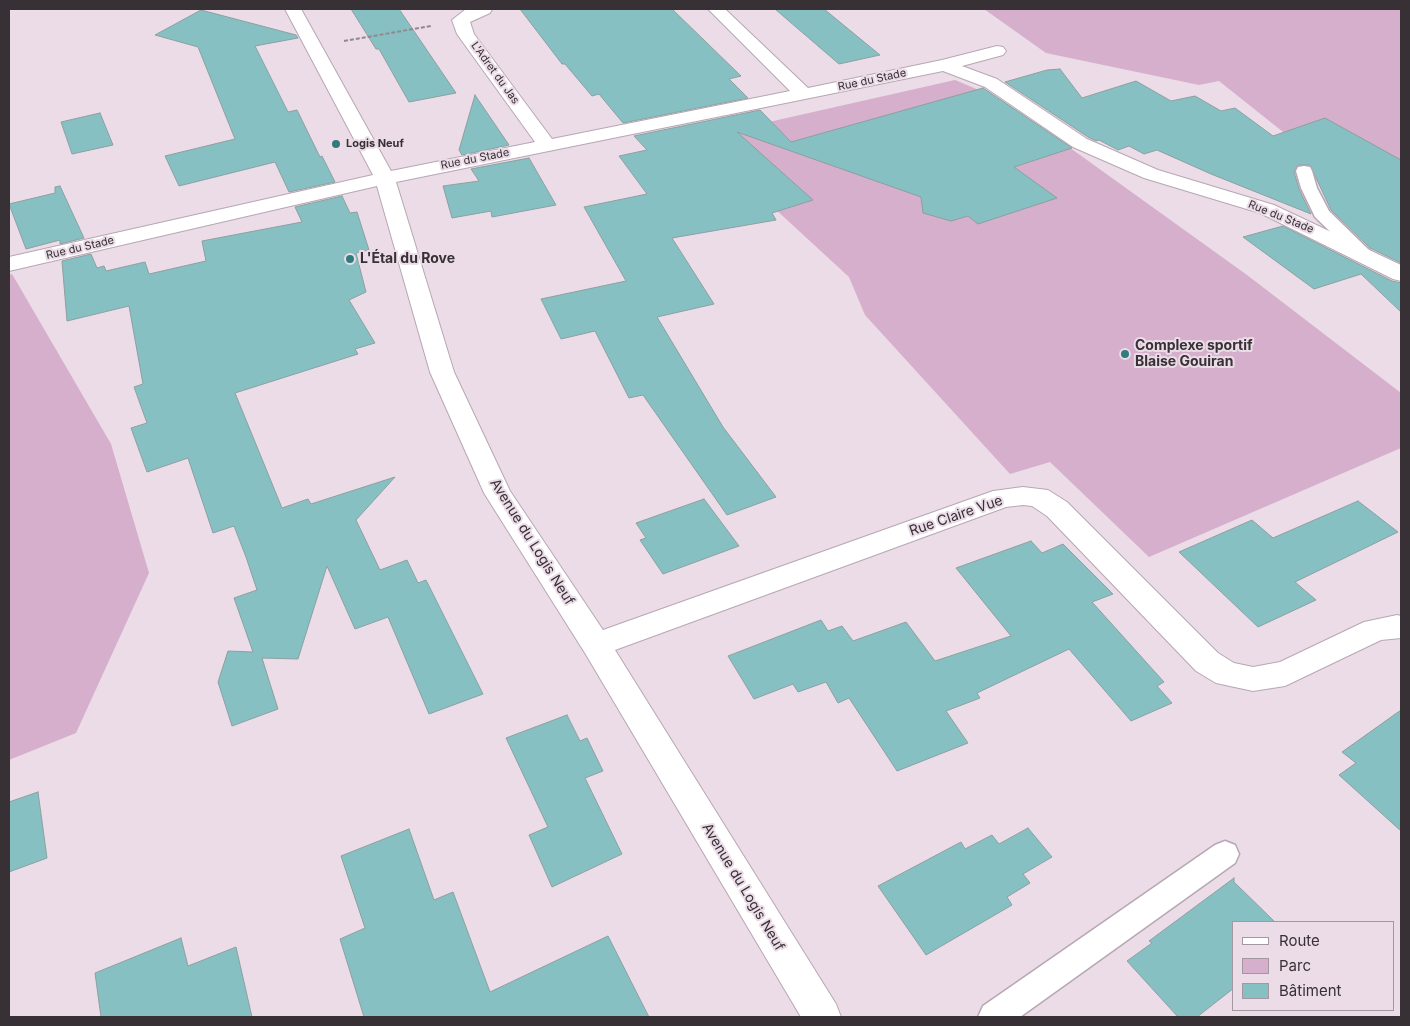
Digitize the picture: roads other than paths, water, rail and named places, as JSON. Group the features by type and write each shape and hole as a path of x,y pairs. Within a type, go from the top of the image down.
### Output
{"street":[{"name":"Avenue du Logis Neuf","path":"293,9 386,178 442,372 498,493 596,645 822,1017"},
{"name":"L'Adret du Jas","path":"484,9 472,13 461,20 466,34 547,145"},
{"path":"716,9 804,94"},
{"name":"Rue du Stade","path":"9,264 386,178 944,65 997,51"},
{"name":"Rue du Stade","path":"944,65 991,83 1080,143 1150,174 1267,209 1401,274"},
{"name":"Rue Claire Vue","path":"596,645 1003,498 1023,496 1038,497 1057,509 1207,662 1227,674 1253,679 1285,674 1375,630 1401,627"}],"lane":[{"path":"1304,171 1308,188 1321,213 1363,254"},
{"path":"994,1017 1226,854"}],"place":[{"name":"Logis Neuf","path":"336,144"},
{"name":"L'Étal du Rove","path":"350,259"},
{"name":"Complexe sportif Blaise Gouiran","path":"1125,354"}]}
